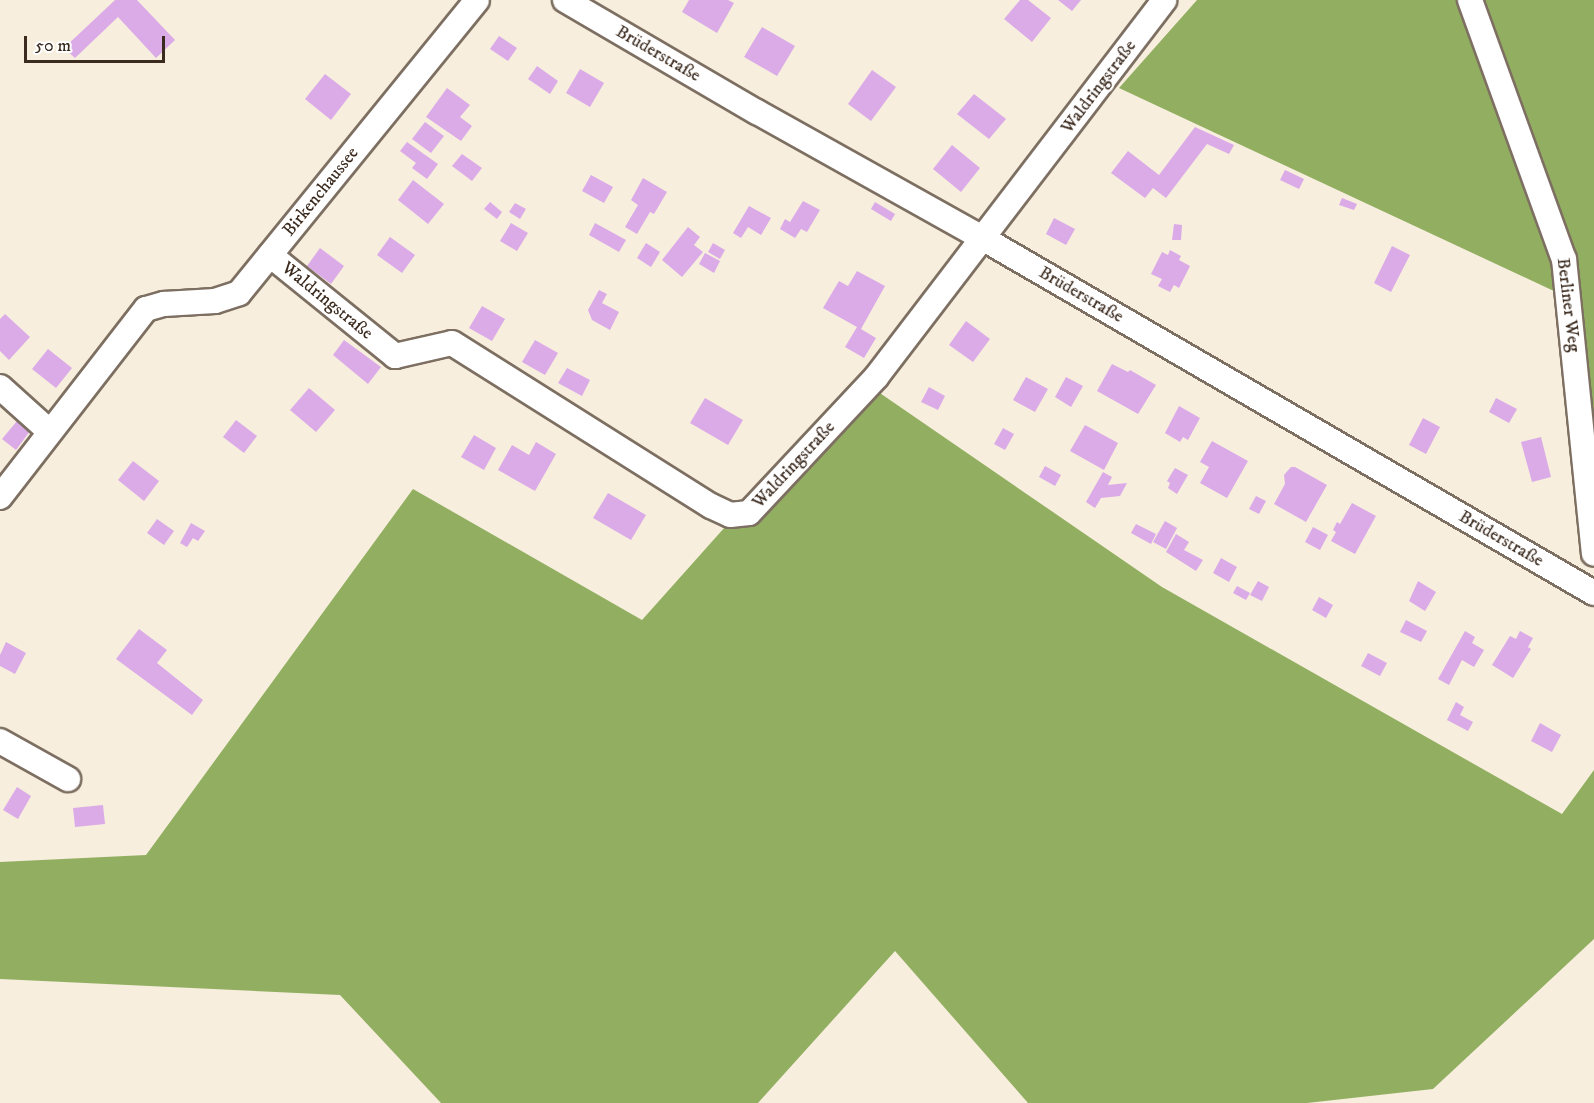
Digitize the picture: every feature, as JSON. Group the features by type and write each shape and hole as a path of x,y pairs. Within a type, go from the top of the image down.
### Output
{"street":[{"name":"Birkenchaussee","path":"0,497 146,309 164,304 215,301 238,293 477,0"},
{"name":"Brüderstraße","path":"565,0 768,118 984,238 1594,593"},
{"name":"Waldringstraße","path":"270,255 395,356 452,343 730,515 749,513 869,384 984,238 1164,0"},
{"name":"Berliner Weg","path":"1470,0 1564,259 1594,553"},
{"path":"0,387 49,431"},
{"path":"0,741 68,779"}],"green space":[{"path":"1197,0 1594,0 1594,565 1556,292 1119,88"},
{"path":"858,378 1162,587 1562,814 1594,770 1594,939 1433,1089 1307,1103 1028,1103 895,951 758,1103 441,1103 340,995 0,979 0,862 146,855 413,489 642,620"}],"building":[{"path":"115,0 137,0 175,40 156,58 118,17 75,58 64,48"},
{"path":"689,0 728,0 734,3 717,33 682,12"},
{"path":"1020,0 1028,0 1051,18 1032,42 1004,19"},
{"path":"1058,0 1081,0 1072,11"},
{"path":"762,27 795,46 777,76 744,57"},
{"path":"499,36 517,48 508,61 490,49"},
{"path":"537,66 558,81 550,94 528,79"},
{"path":"580,69 604,83 590,107 566,93"},
{"path":"872,70 896,87 871,121 848,104"},
{"path":"325,74 351,94 331,120 305,99"},
{"path":"447,88 470,105 460,117 472,126 461,141 426,117"},
{"path":"974,94 1006,119 989,139 957,114"},
{"path":"425,122 444,136 431,153 412,139"},
{"path":"1195,127 1234,145 1229,154 1207,144 1166,198 1153,188 1145,198 1111,173 1128,151 1159,175"},
{"path":"407,142 438,164 427,179 412,168 416,163 400,151"},
{"path":"952,145 980,168 961,192 933,169"},
{"path":"462,154 482,168 472,181 452,166"},
{"path":"1285,170 1304,179 1299,189 1280,180"},
{"path":"591,175 613,187 604,203 582,191"},
{"path":"643,178 667,192 654,214 650,212 637,234 625,227 638,205 631,200"},
{"path":"413,180 444,204 428,224 398,200"},
{"path":"1342,198 1357,204 1354,210 1339,205"},
{"path":"803,201 820,210 807,232 801,229 795,238 780,229 785,219 790,222"},
{"path":"490,202 502,212 497,219 484,209"},
{"path":"875,202 895,214 891,221 871,209"},
{"path":"515,203 526,209 520,219 509,212"},
{"path":"749,206 771,218 761,235 748,227 741,238 733,233"},
{"path":"1054,218 1075,229 1066,245 1046,234"},
{"path":"511,223 528,233 517,251 500,241"},
{"path":"595,223 626,240 619,252 589,235"},
{"path":"1174,224 1182,225 1181,240 1172,240"},
{"path":"688,227 700,237 694,245 703,252 682,277 662,260"},
{"path":"390,237 415,255 402,273 377,255"},
{"path":"646,243 660,252 651,267 637,258"},
{"path":"713,243 725,250 720,259 708,252"},
{"path":"1392,246 1410,255 1391,292 1374,283"},
{"path":"320,248 344,266 331,284 307,266"},
{"path":"1170,250 1181,256 1179,260 1190,266 1179,288 1174,285 1170,292 1158,286 1162,279 1151,274 1162,252 1168,255"},
{"path":"705,253 720,261 714,273 699,264"},
{"path":"857,271 885,286 861,329 876,338 864,358 845,347 857,327 823,308 839,281 848,286"},
{"path":"599,290 607,294 602,303 619,312 610,330 592,320 588,310"},
{"path":"482,306 505,319 492,341 469,328"},
{"path":"5,314 30,337 9,360 0,351 0,319"},
{"path":"966,321 990,339 973,362 949,345"},
{"path":"344,340 381,367 368,384 333,355"},
{"path":"535,340 558,353 545,375 522,362"},
{"path":"48,349 72,368 56,388 32,369"},
{"path":"1112,364 1128,372 1130,370 1156,385 1138,414 1097,391"},
{"path":"567,368 590,380 582,396 558,383"},
{"path":"1026,377 1048,389 1035,412 1013,400"},
{"path":"1066,377 1083,386 1071,407 1055,397"},
{"path":"929,387 945,396 938,410 921,402"},
{"path":"309,388 335,410 316,432 290,410"},
{"path":"705,398 743,420 728,445 690,423"},
{"path":"1496,398 1517,409 1509,423 1489,412"},
{"path":"1179,406 1200,418 1188,440 1183,437 1180,442 1165,433"},
{"path":"1423,418 1440,427 1426,454 1409,445"},
{"path":"236,420 257,436 244,453 223,437"},
{"path":"17,421 30,431 16,450 2,439"},
{"path":"1085,425 1118,443 1104,470 1070,451"},
{"path":"1003,428 1014,434 1005,450 994,444"},
{"path":"474,435 496,448 484,470 461,457"},
{"path":"1541,437 1551,477 1532,482 1521,442"},
{"path":"1212,441 1248,461 1227,498 1200,483 1209,467 1200,462"},
{"path":"536,442 556,454 535,491 498,470 512,445 529,455"},
{"path":"133,461 159,481 144,501 118,480"},
{"path":"1045,466 1061,475 1055,486 1039,477"},
{"path":"1291,467 1327,485 1306,522 1274,504 1285,484 1284,475"},
{"path":"1175,468 1188,475 1177,494 1168,488 1170,483 1167,481"},
{"path":"1103,472 1112,477 1108,485 1127,483 1120,496 1101,498 1095,508 1086,502"},
{"path":"608,493 646,515 631,540 593,518"},
{"path":"1256,496 1266,501 1259,514 1249,509"},
{"path":"1352,503 1376,516 1355,554 1331,541 1336,532 1333,530 1337,522 1340,524"},
{"path":"157,519 174,531 164,545 147,533"},
{"path":"1165,521 1177,528 1166,549 1153,542"},
{"path":"191,523 205,531 198,541 193,538 187,547 180,543"},
{"path":"1136,524 1156,534 1151,544 1131,533"},
{"path":"1313,527 1328,535 1320,550 1305,542"},
{"path":"1176,534 1189,542 1184,550 1203,560 1196,571 1166,552"},
{"path":"1221,558 1237,567 1229,582 1213,573"},
{"path":"1258,581 1269,587 1262,601 1250,595"},
{"path":"1418,581 1436,592 1425,611 1409,601"},
{"path":"1237,586 1250,593 1246,600 1233,593"},
{"path":"1319,597 1333,605 1326,618 1312,610"},
{"path":"1406,620 1427,631 1421,642 1400,632"},
{"path":"139,629 167,650 157,663 203,700 192,715 116,659"},
{"path":"1465,631 1475,637 1472,643 1484,650 1474,667 1462,660 1449,685 1438,679"},
{"path":"1520,631 1533,638 1528,647 1531,649 1513,678 1492,665 1510,636 1516,639"},
{"path":"6,642 26,653 15,674 0,666 0,655"},
{"path":"1368,653 1387,663 1380,676 1361,666"},
{"path":"1456,702 1464,707 1460,715 1473,722 1468,731 1447,720"},
{"path":"1540,723 1561,735 1552,752 1531,741"},
{"path":"17,787 31,796 18,819 3,810"},
{"path":"103,805 105,824 75,827 73,808"}]}
